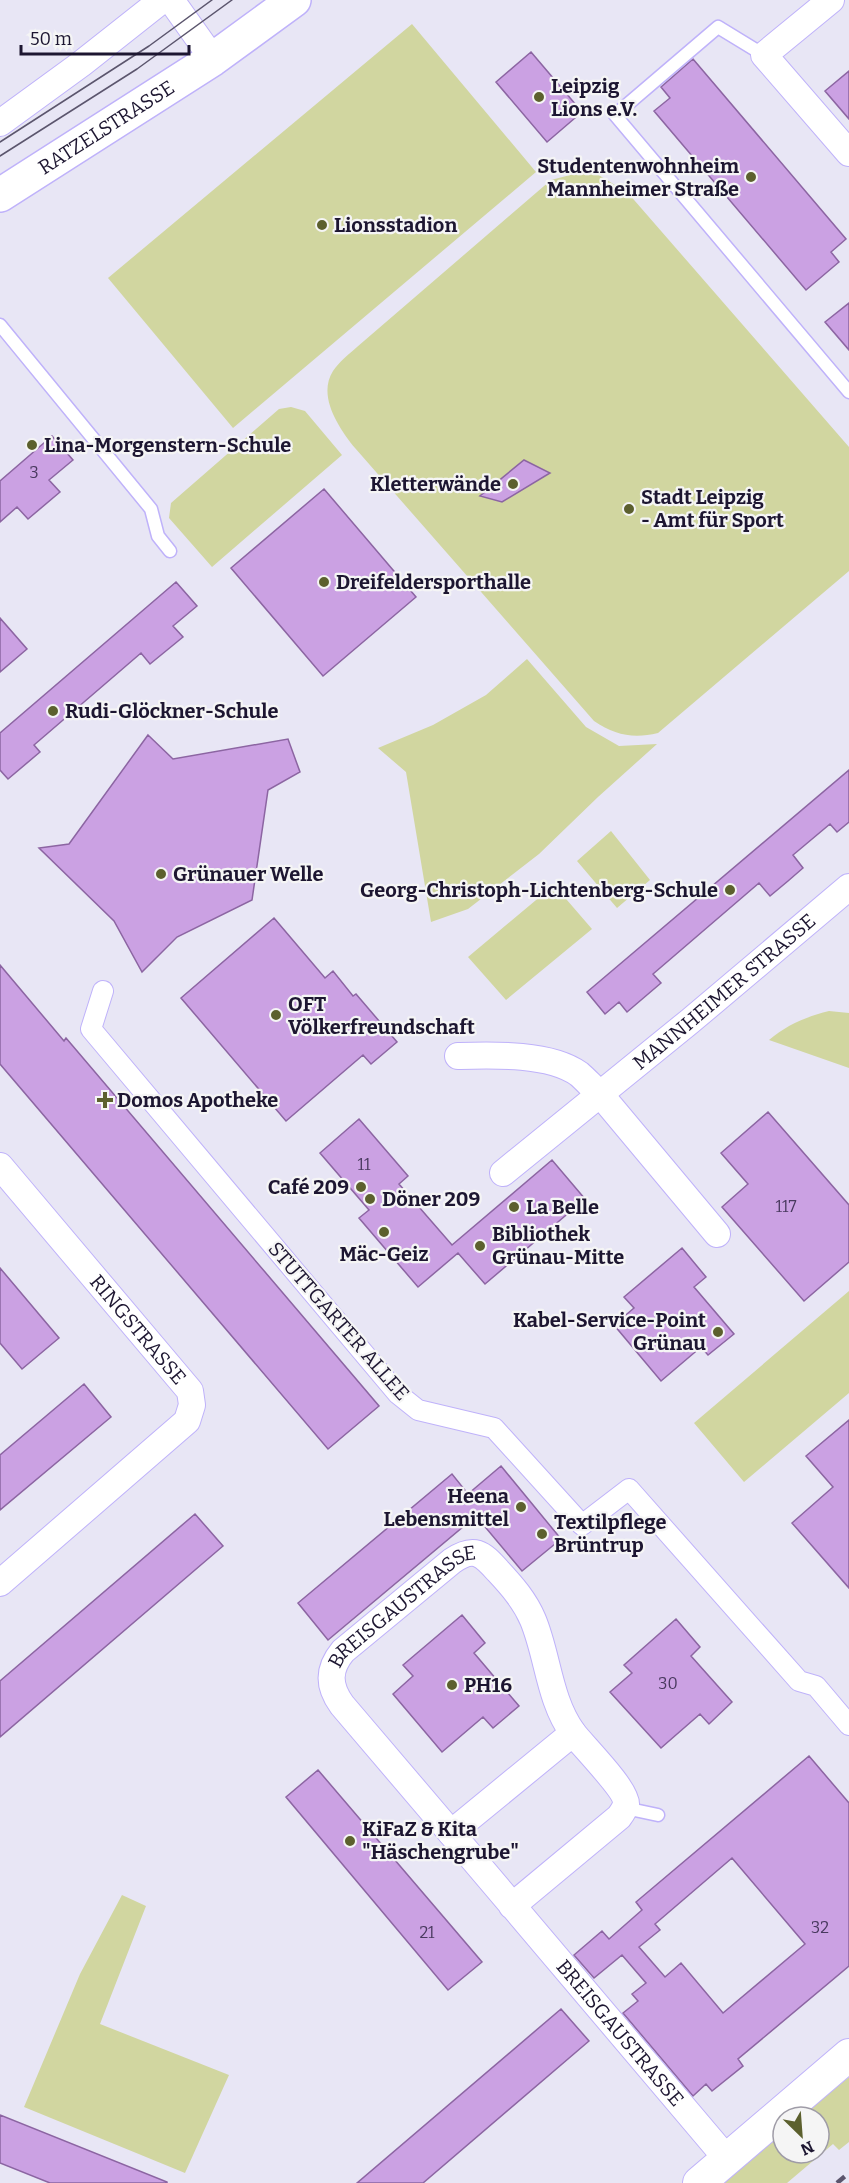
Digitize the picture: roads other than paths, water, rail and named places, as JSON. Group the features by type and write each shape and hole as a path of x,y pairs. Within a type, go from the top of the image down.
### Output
{"main road":[{"name":"RATZELSTRASSE","path":"0,195 213,59 294,0"}],"street":[{"path":"0,123 81,64 162,0"},
{"path":"171,0 213,59"},
{"path":"831,0 765,55 849,153"},
{"name":"MANNHEIMER STRASSE","path":"503,1173 849,887"},
{"name":"STUTTGARTER ALLEE","path":"103,991 91,1029 399,1394 418,1410 494,1428 582,1525 629,1489 799,1681 816,1686 849,1725"},
{"path":"458,1056 495,1055 550,1062 578,1073 600,1094 717,1233"},
{"name":"RINGSTRASSE","path":"0,1166 190,1391 192,1405 187,1421 0,1583"},
{"name":"BREISGAUSTRASSE","path":"625,1808 626,1801 620,1788 573,1733 558,1704 533,1620 519,1595 482,1555 468,1553 452,1561 352,1643 336,1660 331,1673 333,1689 342,1705 727,2160"},
{"path":"451,1833 573,1733"},
{"path":"512,1906 619,1816 625,1808"},
{"path":"699,2183 849,2055"}],"lane":[{"path":"765,55 718,27 615,115 849,392"},
{"path":"0,325 151,508 158,536 170,551"},
{"path":"625,1808 658,1815"}],"tram line":[{"path":"0,142 149,46 212,0"},
{"path":"0,156 137,69 232,0"}],"railway":[{"path":"837,2183 849,2173"}],"place":[{"name":"Leipzig Lions e.V.","path":"539,97"},
{"name":"Studentenwohnheim Mannheimer Straße","path":"751,177"},
{"name":"Lionsstadion","path":"322,225"},
{"name":"Lina-Morgenstern-Schule","path":"32,445"},
{"name":"Kletterwände","path":"513,484"},
{"name":"Stadt Leipzig - Amt für Sport","path":"629,509"},
{"name":"Dreifeldersporthalle","path":"324,582"},
{"name":"Rudi-Glöckner-Schule","path":"53,711"},
{"name":"Grünauer Welle","path":"161,874"},
{"name":"Georg-Christoph-Lichtenberg-Schule","path":"730,890"},
{"name":"OFT Völkerfreundschaft","path":"276,1015"},
{"name":"Domos Apotheke","path":"105,1100"},
{"name":"Café 209","path":"361,1187"},
{"name":"Döner 209","path":"370,1199"},
{"name":"La Belle","path":"514,1207"},
{"name":"Mäc-Geiz","path":"384,1232"},
{"name":"Bibliothek Grünau-Mitte","path":"480,1246"},
{"name":"Kabel-Service-Point Grünau","path":"718,1332"},
{"name":"Heena Lebensmittel","path":"521,1507"},
{"name":"Textilpflege Brüntrup","path":"542,1534"},
{"name":"PH16","path":"452,1685"},
{"name":"KiFaZ & Kita \"Häschengrube\"","path":"350,1841"}]}
